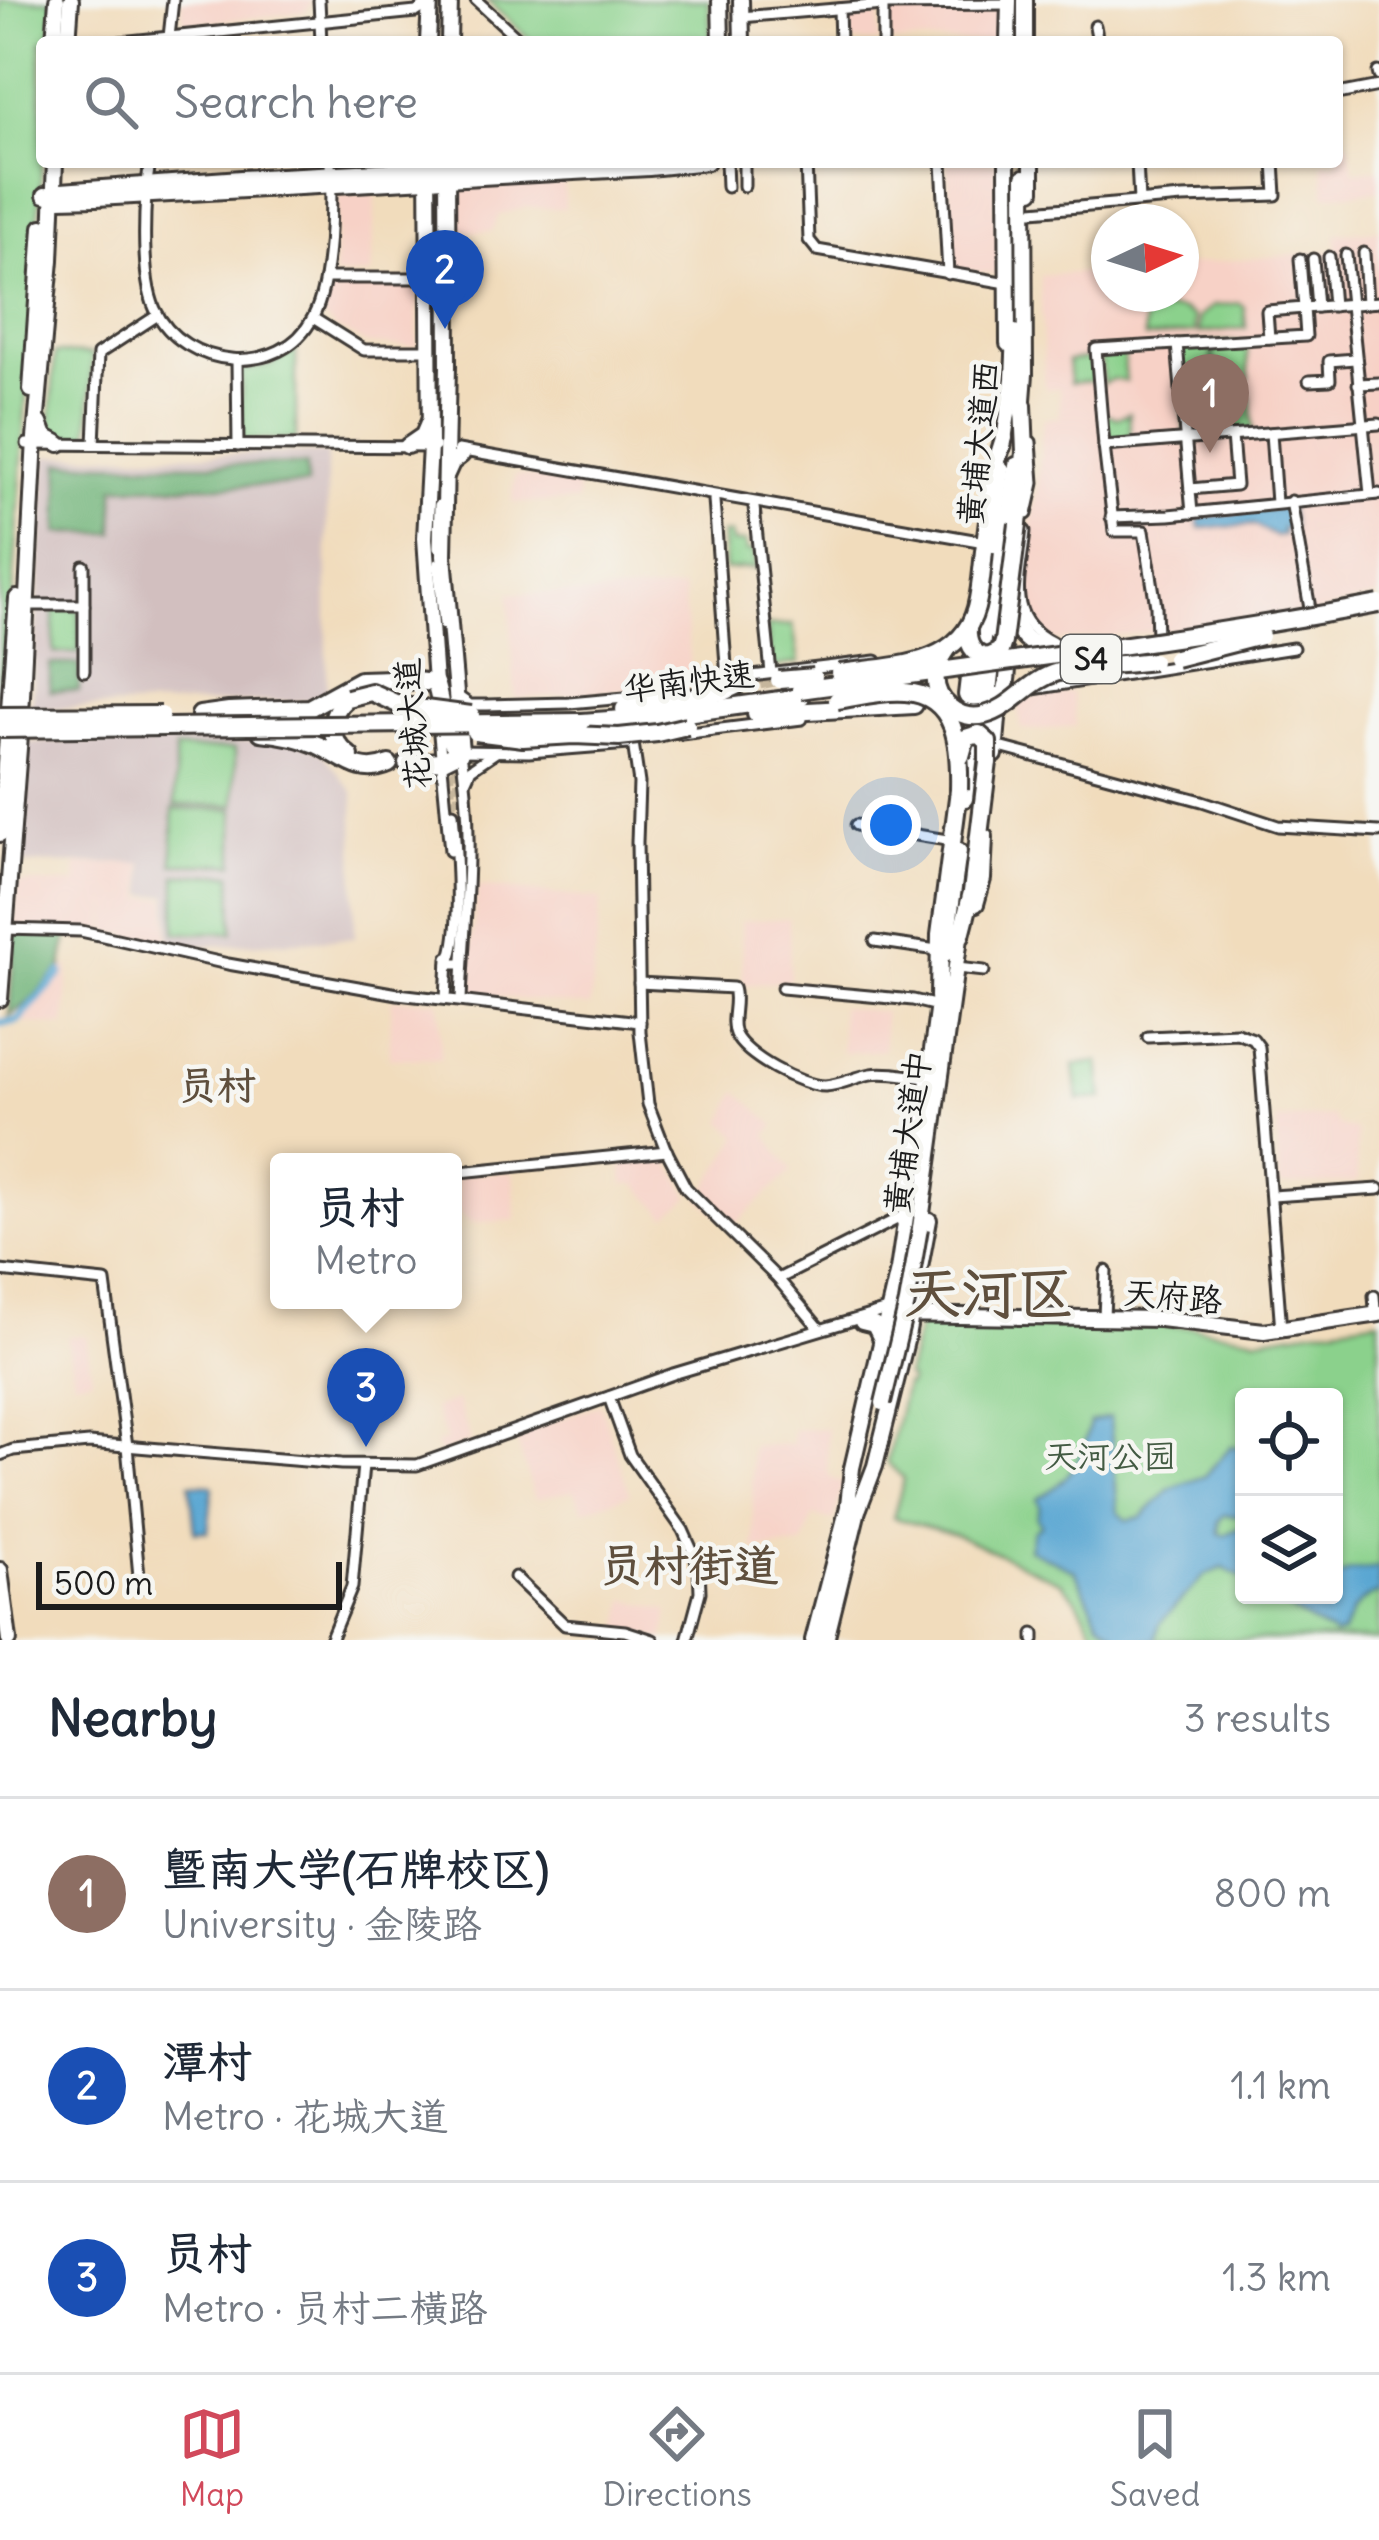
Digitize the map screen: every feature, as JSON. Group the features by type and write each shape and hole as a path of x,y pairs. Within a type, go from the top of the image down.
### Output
{"highway":[{"path":"756,719 896,692 980,728 999,722 1014,707 1021,686 1008,641 1018,524 1029,472 1024,412"},
{"path":"1004,438 980,546 976,610 968,639 974,651 984,657 995,655 1003,645 1013,608"},
{"path":"1002,579 1018,628 1034,645 1184,635"},
{"name":"华南快速","path":"800,694 1149,652 1379,609"},
{"name":"华南快速","path":"0,716 378,724 681,714 1379,609"},
{"path":"1175,658 1314,623"},
{"path":"971,625 938,665 936,681 941,698 968,716 984,716 1002,695 1054,673 1153,661"},
{"path":"775,676 922,661 949,648"},
{"path":"203,720 229,711 309,708 360,680 434,674 441,699 448,739 461,751 441,761 397,764 366,763 338,747 332,719 347,698 371,692 402,706 470,715"},
{"path":"582,717 723,692 732,682"},
{"path":"575,750 598,735 766,706 800,694"},
{"path":"961,935 972,892 1002,695"},
{"path":"378,724 523,738 629,737 687,725 919,700"},
{"path":"944,710 958,743 959,790"},
{"name":"华南快速","path":"0,729 262,718 582,717"},
{"path":"203,720 298,738 365,770 397,764"},
{"path":"938,1002 944,960 941,926 962,748 968,736 979,734 992,754"}],"main road":[{"path":"54,36 57,0"},
{"path":"70,0 71,36"},
{"path":"449,36 451,0"},
{"path":"720,0 721,36"},
{"path":"741,0 742,36"},
{"path":"429,34 430,1"},
{"path":"1018,1 1021,36"},
{"path":"0,834 52,168"},
{"path":"57,168 77,194"},
{"path":"146,189 241,170 406,176 426,168 470,172 566,168"},
{"name":"花城大道","path":"426,168 430,350 446,431 438,449"},
{"name":"花城大道","path":"449,168 437,483 461,751"},
{"path":"496,171 514,168"},
{"path":"447,200 470,172"},
{"path":"50,195 330,173"},
{"path":"1022,175 1032,211 1025,358"},
{"path":"1004,438 1007,284 1022,175"},
{"name":"黄埔大道西","path":"1002,695 1008,665 996,630 1024,412 1022,175"},
{"name":"黄埔大道西","path":"972,707 1014,362 1022,175"},
{"path":"406,176 429,206"},
{"path":"51,219 77,194"},
{"path":"45,260 50,195"},
{"path":"429,227 447,229"},
{"path":"36,384 42,430 60,446"},
{"path":"438,405 426,430 409,448 424,459 437,483 463,453 446,431"},
{"path":"0,999 3,901 20,735 34,472 31,446 38,406"},
{"path":"34,472 43,453 60,446"},
{"name":"花城大道","path":"434,674 425,538 437,483"},
{"path":"972,707 971,625 987,611"},
{"path":"434,674 443,676 454,670"},
{"name":"黄埔大道中","path":"826,1640 899,1305 935,1078 944,960 961,935 1002,695"},
{"name":"黄埔大道中","path":"913,1223 926,1096 935,1078 938,1002 971,749 972,707"},
{"path":"944,960 935,930 956,772 971,749"},
{"path":"961,935 980,893 992,754"},
{"path":"854,1507 875,1466 913,1312 938,1153 935,1078"},
{"path":"854,1507 850,1476 913,1223"},
{"path":"898,1270 906,1281 920,1274"},
{"name":"天府路","path":"890,1312 1104,1316 1246,1330 1281,1328 1377,1307"},
{"path":"862,1322 874,1325 880,1350"},
{"path":"880,1350 898,1355 901,1363"},
{"name":"黄埔大道中","path":"813,1640 854,1507"},
{"path":"0,1570 9,1640"}],"street":[{"path":"168,36 173,0"},
{"path":"319,0 321,36"},
{"path":"476,0 515,36"},
{"path":"247,35 416,11 430,1"},
{"path":"741,17 883,2 1018,1"},
{"path":"883,2 883,36"},
{"path":"839,9 840,36"},
{"path":"320,23 414,16 423,19 429,34"},
{"path":"1095,26 1098,36"},
{"path":"1343,93 1379,86"},
{"path":"149,168 147,277 152,304 173,334 196,350 237,361 285,347 313,318 325,278 330,173"},
{"path":"726,168 727,187"},
{"path":"744,168 744,186"},
{"path":"806,168 809,239 817,250 1007,284"},
{"path":"942,168 948,274"},
{"path":"1137,168 1139,201"},
{"path":"1032,211 1276,195 1274,168"},
{"path":"1269,338 1267,310 1373,302 1364,253"},
{"path":"1111,517 1374,494 1362,426 1346,255"},
{"path":"1329,257 1333,306"},
{"path":"1157,637 1144,531 1114,531 1111,517 1096,350 1306,336 1310,308 1307,259"},
{"path":"325,278 429,278"},
{"path":"94,444 98,354 158,315"},
{"path":"313,318 364,350 430,350"},
{"path":"1177,344 1192,513"},
{"path":"1309,381 1330,380 1329,361 1355,359"},
{"path":"237,361 238,447"},
{"path":"1358,384 1379,383"},
{"path":"1104,446 1379,424"},
{"path":"1271,433 1276,503"},
{"path":"1190,489 1236,485 1232,436"},
{"path":"31,446 438,449 980,546"},
{"path":"60,446 238,447"},
{"path":"463,453 980,546"},
{"path":"1029,472 1013,608 1048,642 1157,637 1163,642 1314,623 1292,501"},
{"name":"花城大道","path":"437,483 431,554 442,649"},
{"path":"714,500 732,682"},
{"path":"754,507 775,676"},
{"path":"84,566 84,671"},
{"path":"34,605 84,605"},
{"path":"455,694 470,705 630,699 923,657 971,625"},
{"path":"1002,695 1293,648"},
{"path":"916,656 928,676 928,689 919,700"},
{"name":"花城大道","path":"434,674 450,870 446,999"},
{"path":"919,700 956,700 972,707"},
{"path":"487,705 472,718 472,735 479,742 514,751"},
{"path":"756,719 624,734 639,783 639,983 645,1094 681,1180 820,1329"},
{"path":"461,751 575,750"},
{"name":"花城大道","path":"461,751 468,880 461,1000"},
{"path":"445,798 453,785 465,792 471,769 498,751"},
{"path":"992,754 1202,801 1278,826 1379,832"},
{"name":"花城大道","path":"448,964 455,918 456,813 462,965"},
{"path":"856,825 947,840"},
{"path":"5,929 88,932 228,964 398,994 640,1022"},
{"path":"875,941 984,971"},
{"path":"448,964 462,965"},
{"path":"639,983 733,988 739,1039 761,1059 807,1084 833,1085 874,1073 935,1078"},
{"path":"782,988 938,1002"},
{"path":"1148,1037 1237,1033 1259,1047 1281,1328"},
{"path":"462,1172 667,1151"},
{"path":"1272,1196 1379,1189"},
{"path":"1358,1190 1359,1204"},
{"path":"778,1280 913,1223"},
{"path":"0,1271 105,1282 140,1587"},
{"path":"1104,1316 1106,1271"},
{"path":"609,1397 890,1312"},
{"path":"0,1455 80,1443 363,1466 425,1463 674,1373 890,1312"},
{"path":"609,1397 630,1455 678,1522 699,1566 700,1592 687,1640"},
{"path":"330,1640 352,1587 363,1466"},
{"path":"515,1577 565,1625 625,1631 653,1640"}],"shaded area":[{"path":"181,0 312,0 306,12 189,24 183,19"},
{"path":"889,0 1003,0 1004,36 889,36"},
{"path":"879,10 879,36 843,36 843,11"},
{"path":"1349,141 1353,171 1379,169 1379,191 1325,195 1323,168 1343,168 1343,142"},
{"path":"947,168 997,168 1000,274 955,271"},
{"path":"564,178 565,209 527,207 499,215 492,231 452,233 456,191 465,185"},
{"path":"376,194 371,275 334,276 338,195"},
{"path":"1379,230 1379,596 1299,618 1056,641 1043,633 1022,608 1043,419 1060,417 1059,388 1045,389 1040,276 1091,272 1091,312 1199,312 1199,263 1337,251 1336,234"},
{"path":"330,282 418,284 417,347 367,344 335,328 320,314"},
{"path":"327,453 327,692 308,701 31,709 46,456"},
{"path":"515,475 574,482 578,502 512,503"},
{"path":"683,589 692,685 515,699 509,593"},
{"path":"1072,692 1076,726 1021,729 1017,699"},
{"path":"26,742 296,742 322,752 354,793 355,938 170,948 168,895 145,895 143,863 18,864"},
{"path":"142,863 143,898 166,898 168,940 153,945 129,940 128,934 108,934 107,897 105,933 14,927 17,883 76,884 77,865"},
{"path":"478,886 601,899 590,1007 466,993"},
{"path":"789,918 790,981 743,985 741,921"},
{"path":"65,966 69,967 65,1026 22,1023"},
{"path":"392,999 439,1001 441,1059 389,1058"},
{"path":"840,1007 884,1012 884,1050 842,1053"},
{"path":"737,1091 775,1125 767,1135 792,1171 732,1227 700,1199 739,1136 723,1122"},
{"path":"1333,1116 1338,1125 1356,1131 1358,1182 1280,1186 1276,1120"},
{"path":"664,1153 690,1197 667,1216 636,1184 624,1184 622,1158"},
{"path":"513,1172 516,1220 470,1223 462,1214 462,1175"},
{"path":"86,1335 92,1378 74,1381 67,1337"},
{"path":"457,1400 471,1442 439,1454 435,1444 446,1440 434,1408"},
{"path":"600,1404 630,1494 584,1510 574,1490 535,1499 515,1436"},
{"path":"827,1428 828,1472 843,1483 834,1521 813,1516 803,1545 754,1549 751,1446 792,1444 793,1430"},
{"path":"626,1599 669,1611 664,1640 619,1629"}],"green space":[{"path":"0,0 53,0 50,36 36,36 36,168 42,168 0,785"},
{"path":"486,0 709,0 711,36 526,36"},
{"path":"1239,303 1244,307 1246,328 1199,333 1199,317 1213,306"},
{"path":"1186,312 1194,317 1195,333 1145,338 1144,314"},
{"path":"1210,342 1213,375 1180,381 1177,344"},
{"path":"1213,342 1247,342 1249,378 1221,380 1216,376"},
{"path":"296,348 296,439 241,440 241,371 271,365"},
{"path":"1123,349 1126,381 1112,379 1103,384 1100,351"},
{"path":"55,353 92,354 89,438 57,438 50,431"},
{"path":"1093,358 1095,381 1070,383 1068,361"},
{"path":"1239,397 1240,401 1251,398 1253,429 1220,430 1217,403"},
{"path":"1182,401 1215,403 1217,430 1185,432"},
{"path":"1104,413 1117,418 1129,413 1131,441 1106,443"},
{"path":"60,463 306,465 307,485 115,487 114,533 58,533"},
{"path":"722,534 731,534 732,543 745,542 746,551 753,551 756,568 725,570"},
{"path":"54,609 79,609 79,653 54,653"},
{"path":"793,625 799,663 771,667 767,626"},
{"path":"50,664 79,664 79,691 50,691"},
{"path":"175,749 235,749 235,805 175,805"},
{"path":"173,809 234,809 234,864 173,864"},
{"path":"232,874 233,932 176,933 176,875"},
{"path":"15,931 68,933 62,967 9,1016"},
{"path":"1099,1062 1103,1098 1078,1100 1074,1065"},
{"name":"天河公园","path":"1379,1319 1379,1640 1109,1640 1095,1632 1061,1582 956,1535 893,1518 904,1479 887,1462 923,1322 1193,1327 1258,1338"}],"water":[{"path":"1289,507 1293,527 1281,529 1283,535 1276,537 1254,525 1200,528 1198,518"},
{"path":"1110,1417 1118,1512 1127,1520 1142,1517 1170,1489 1205,1476 1235,1447 1235,1516 1224,1515 1219,1533 1235,1530 1235,1574 1223,1568 1205,1575 1160,1623 1155,1640 1123,1640 1099,1621 1075,1571 1029,1549 1033,1531 1041,1525 1037,1499 1074,1467 1090,1422"},
{"path":"190,1484 213,1488 208,1531 195,1532"},
{"path":"1379,1568 1379,1593 1360,1603 1343,1633 1335,1636 1280,1604 1343,1604 1343,1574"}],"waterway":[{"path":"0,1023 17,1021 61,973"}],"tunnel":[{"path":"1016,168 1016,178"},
{"path":"736,686 787,676"},
{"path":"455,753 460,813"},
{"path":"448,756 453,813"}],"place":[{"name":"潭村","path":"445,329"},
{"name":"暨南大学(石牌校区)","path":"1210,453"},
{"name":"员村","path":"366,1447"}],"district":[{"name":"员村","path":"217,1085"},
{"name":"天河区","path":"989,1292"},
{"name":"员村街道","path":"689,1565"}]}
